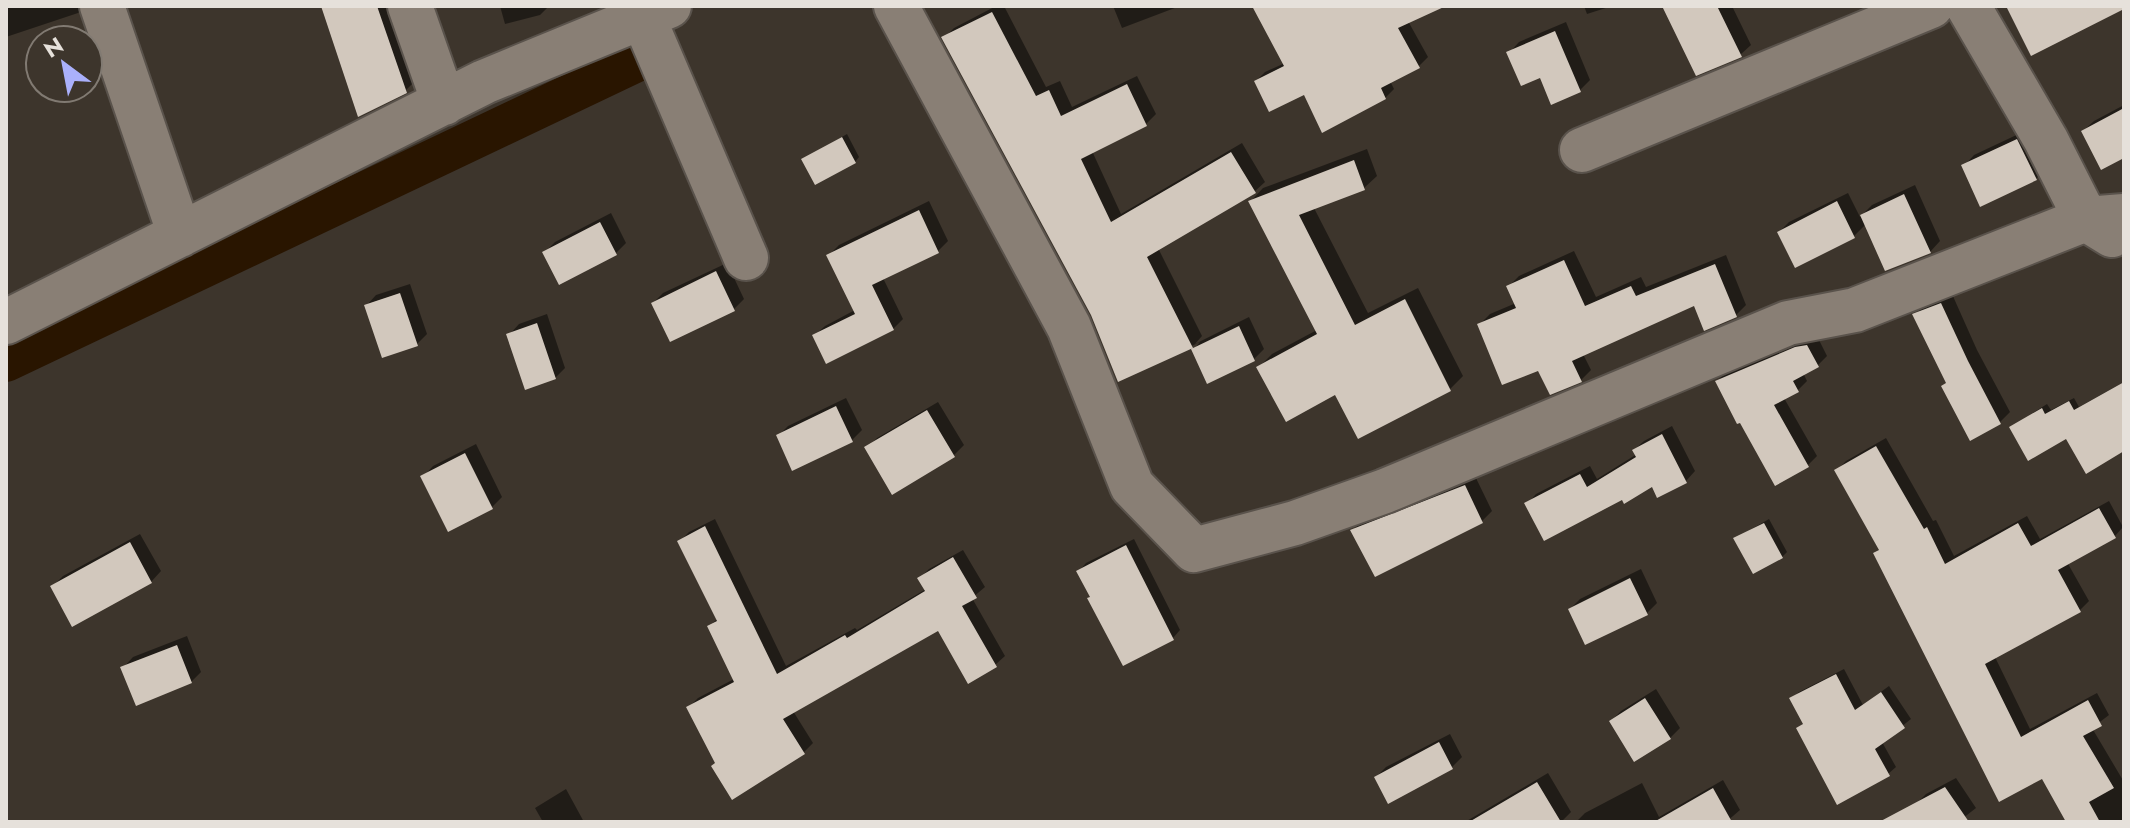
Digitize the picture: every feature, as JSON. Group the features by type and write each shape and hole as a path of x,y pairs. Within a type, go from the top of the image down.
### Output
{"street":[{"path":"102,6 180,235"},
{"path":"410,6 444,103"},
{"path":"896,6 1069,327 1132,486 1194,550 1295,523 1385,491 1788,323 1855,310 2105,218"},
{"path":"1582,150 1931,6"},
{"path":"1968,6 2046,140 2124,241"},
{"path":"6,322 484,82 656,11 746,258"}],"building":[{"path":"321,6 377,6 407,93 358,117"},
{"path":"1252,6 1446,6 1398,28 1420,68 1381,88 1386,99 1322,133 1304,95 1269,112 1254,81 1284,66"},
{"path":"1662,6 1717,6 1742,57 1696,76"},
{"path":"2006,6 2124,6 2124,9 2031,56"},
{"path":"992,12 1036,96 1049,90 1061,116 1127,84 1147,126 1081,159 1111,222 1231,152 1256,193 1147,257 1193,348 1118,382 1091,315 941,37"},
{"path":"1555,31 1581,92 1551,105 1540,78 1521,86 1506,52"},
{"path":"2124,108 2124,158 2101,170 2081,131"},
{"path":"842,137 856,163 815,185 801,159"},
{"path":"2017,139 2037,180 1980,207 1961,165"},
{"path":"1354,160 1365,190 1299,215 1355,325 1405,299 1451,391 1358,439 1335,395 1286,422 1256,367 1317,334 1248,201"},
{"path":"1904,194 1931,253 1885,271 1860,215"},
{"path":"1837,201 1855,238 1795,268 1777,232"},
{"path":"919,210 939,253 872,285 894,330 826,364 812,335 855,314 826,255"},
{"path":"600,222 617,255 559,285 542,252"},
{"path":"1564,260 1585,306 1631,286 1636,296 1715,264 1737,317 1704,331 1694,306 1572,361 1582,382 1550,395 1538,371 1502,385 1477,324 1516,308 1506,286"},
{"path":"716,271 735,311 670,342 651,303"},
{"path":"400,293 418,346 382,358 364,305"},
{"path":"1941,303 2001,424 1970,441 1941,386 1946,383 1912,314"},
{"path":"537,323 556,379 525,390 506,334"},
{"path":"1239,326 1255,361 1207,384 1191,349"},
{"path":"1807,345 1819,367 1793,381 1799,392 1774,405 1809,467 1775,486 1715,381 1795,347"},
{"path":"2124,382 2124,451 2086,474 2066,439 2028,461 2009,427 2042,408 2045,414 2069,401 2074,410"},
{"path":"836,406 853,442 792,471 776,435"},
{"path":"927,410 955,457 892,495 864,447"},
{"path":"1662,434 1687,483 1657,498 1652,487 1624,504 1622,500 1544,541 1524,503 1580,474 1587,487 1636,457 1632,450"},
{"path":"1876,446 1924,529 1927,527 1945,564 2018,523 2031,546 2099,508 2116,538 2058,570 2081,612 1985,664 2021,737 2088,700 2102,726 2083,736 2114,788 2089,802 2100,822 2066,822 2042,779 1999,802 1873,553 1879,550 1834,470"},
{"path":"465,453 493,509 448,532 420,476"},
{"path":"1465,485 1483,523 1375,577 1350,530"},
{"path":"1764,523 1783,558 1753,574 1733,538"},
{"path":"705,526 777,674 845,635 847,638 925,591 917,578 953,557 977,598 962,606 997,667 968,684 938,631 783,719 805,754 732,800 711,766 715,763 686,707 734,682 707,626 717,621 677,541"},
{"path":"130,542 152,583 72,627 50,586"},
{"path":"1126,545 1174,640 1123,666 1076,571"},
{"path":"1630,578 1648,615 1585,645 1568,609"},
{"path":"177,645 192,683 136,706 120,667"},
{"path":"1836,674 1855,710 1881,692 1905,728 1875,749 1890,776 1837,805 1796,728 1803,724 1789,698"},
{"path":"1645,698 1671,739 1634,762 1609,721"},
{"path":"1439,742 1453,769 1388,804 1374,777"},
{"path":"1537,782 1561,822 1469,822"},
{"path":"1945,787 1969,822 1879,822"},
{"path":"1713,788 1732,822 1654,822"}],"waterway":[{"path":"6,362 637,62"}]}
